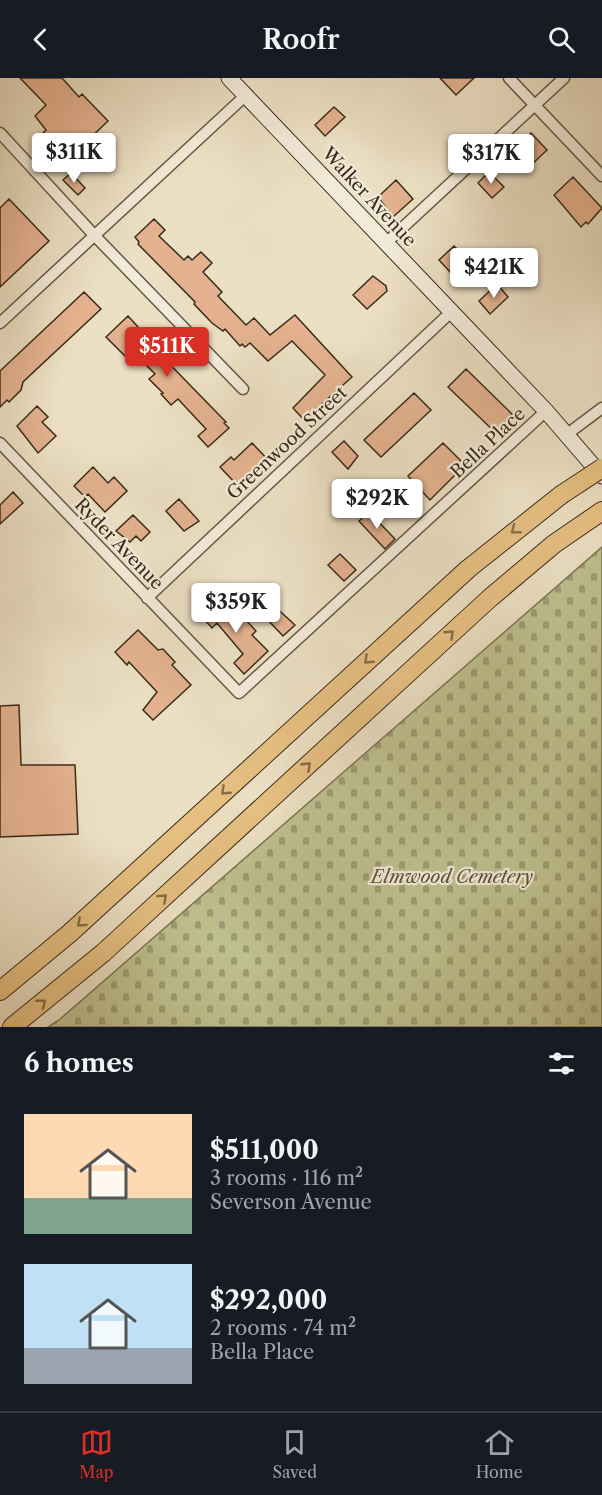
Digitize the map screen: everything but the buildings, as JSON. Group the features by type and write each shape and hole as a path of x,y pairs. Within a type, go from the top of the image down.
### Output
{"highway":[{"path":"0,991 79,925 468,569 561,495 602,468"},
{"path":"12,1027 103,952 490,598 554,544 594,516"}],"street":[{"name":"Walker Avenue","path":"229,78 450,313 546,411 602,476"},
{"path":"509,78 602,176"},
{"path":"386,243 564,78"},
{"path":"0,323 245,96"},
{"path":"0,133 94,235 243,389"},
{"name":"Greenwood Street","path":"147,598 450,313"},
{"path":"566,435 602,408"},
{"name":"Bella Place","path":"239,693 546,411"},
{"name":"Ryder Avenue","path":"0,443 239,693"}],"green space":[{"name":"Elmwood Cemetery","path":"602,547 602,1027 48,1027 59,1020"}]}
